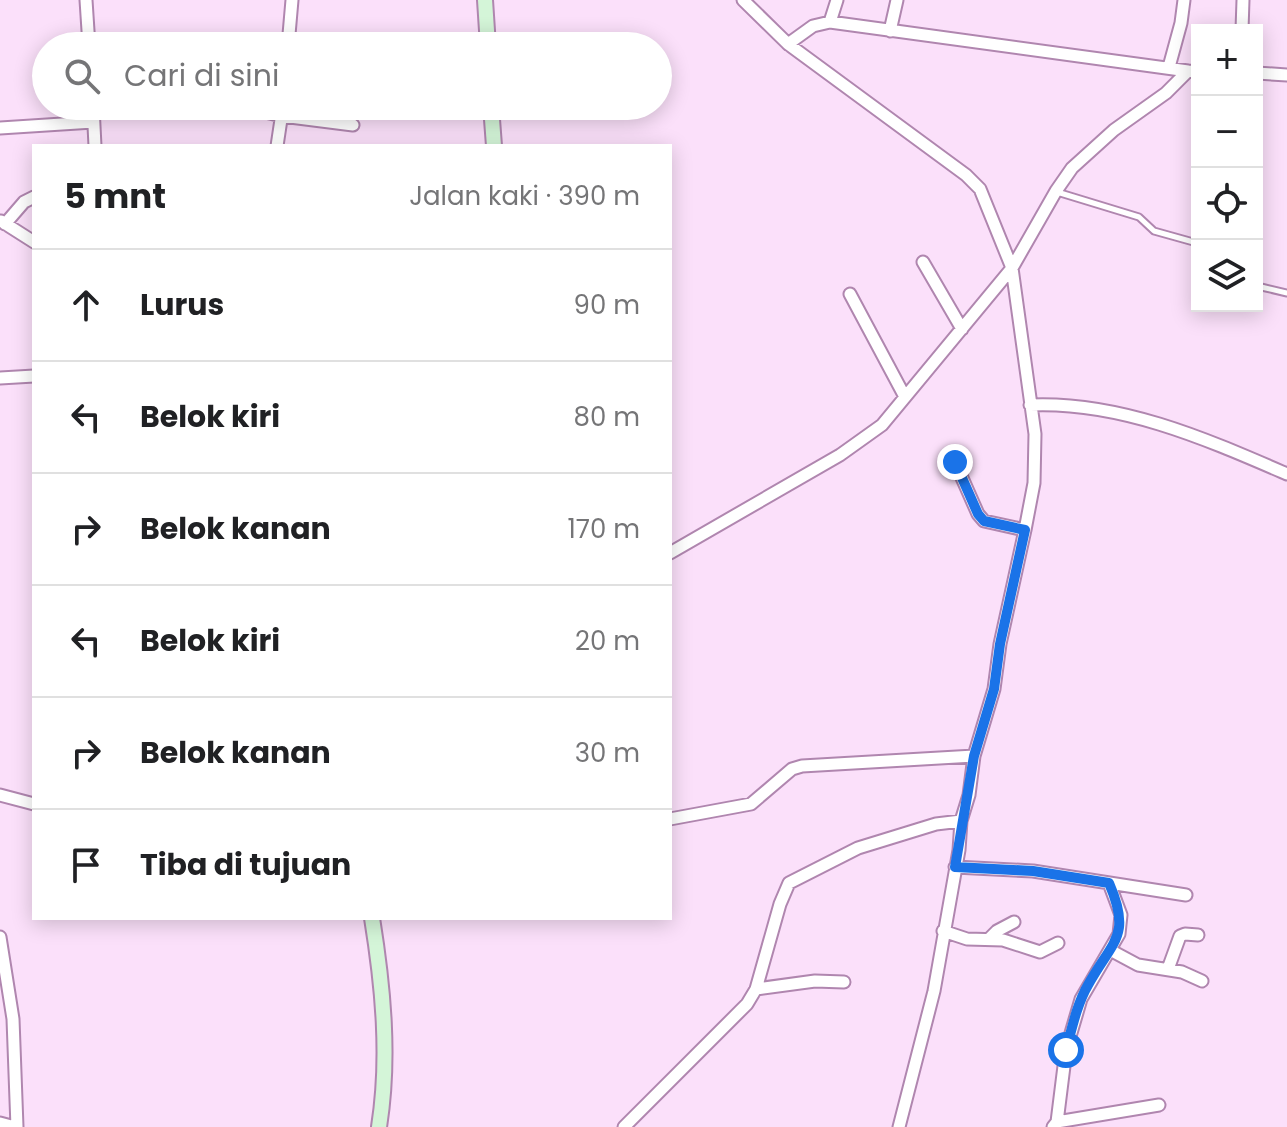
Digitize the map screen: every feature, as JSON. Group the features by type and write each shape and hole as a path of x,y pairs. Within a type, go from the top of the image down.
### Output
{"street":[{"path":"86,0 88,32"},
{"path":"289,32 292,0"},
{"path":"485,0 487,32"},
{"path":"743,0 788,44 966,175 980,189 1012,268 1035,434 1034,483 1000,644 994,689 974,756 969,795 961,821 934,991 899,1127"},
{"path":"830,22 837,0"},
{"path":"890,31 897,0"},
{"path":"1169,67 1184,0"},
{"path":"1242,24 1243,0"},
{"path":"788,44 813,26 830,22 1191,71"},
{"path":"672,552 840,455 882,425 1012,268 1072,168 1114,130 1191,72"},
{"path":"1263,73 1287,75"},
{"path":"277,144 281,120"},
{"path":"328,120 353,125"},
{"path":"492,120 494,144"},
{"path":"0,128 93,122 95,144"},
{"path":"32,198 2,222 32,241"},
{"path":"923,262 962,329"},
{"path":"850,294 905,397"},
{"path":"0,378 32,376"},
{"path":"1030,405 1063,403 1151,422 1215,443 1287,474"},
{"path":"955,462 984,521 1025,530"},
{"path":"672,819 751,804 792,769 802,766 974,756"},
{"path":"0,795 32,803"},
{"path":"624,1127 747,1004 756,989 789,883 858,848 936,824 961,821"},
{"path":"955,867 1033,871 1186,895"},
{"path":"1109,883 1121,915 1119,934 1088,985 1077,1012 1066,1050 1055,1124 1159,1105"},
{"path":"372,920 384,1035 384,1093 379,1127"},
{"path":"989,939 1014,922"},
{"path":"943,931 967,939 989,939 1040,952 1058,943"},
{"path":"1168,969 1180,936 1198,935"},
{"path":"0,937 13,1019 16,1127 0,1123"},
{"path":"1110,950 1138,965 1168,969 1202,981"},
{"path":"756,989 815,981 844,982"}],"lane":[{"path":"1056,191 1139,217 1154,231 1191,241"},
{"path":"1263,287 1287,293"}],"route":[{"path":"955,462 984,521 1025,530 1000,644 994,689 974,756 955,867 1033,871 1109,883 1121,915 1117,939 1081,999 1066,1050"}]}
